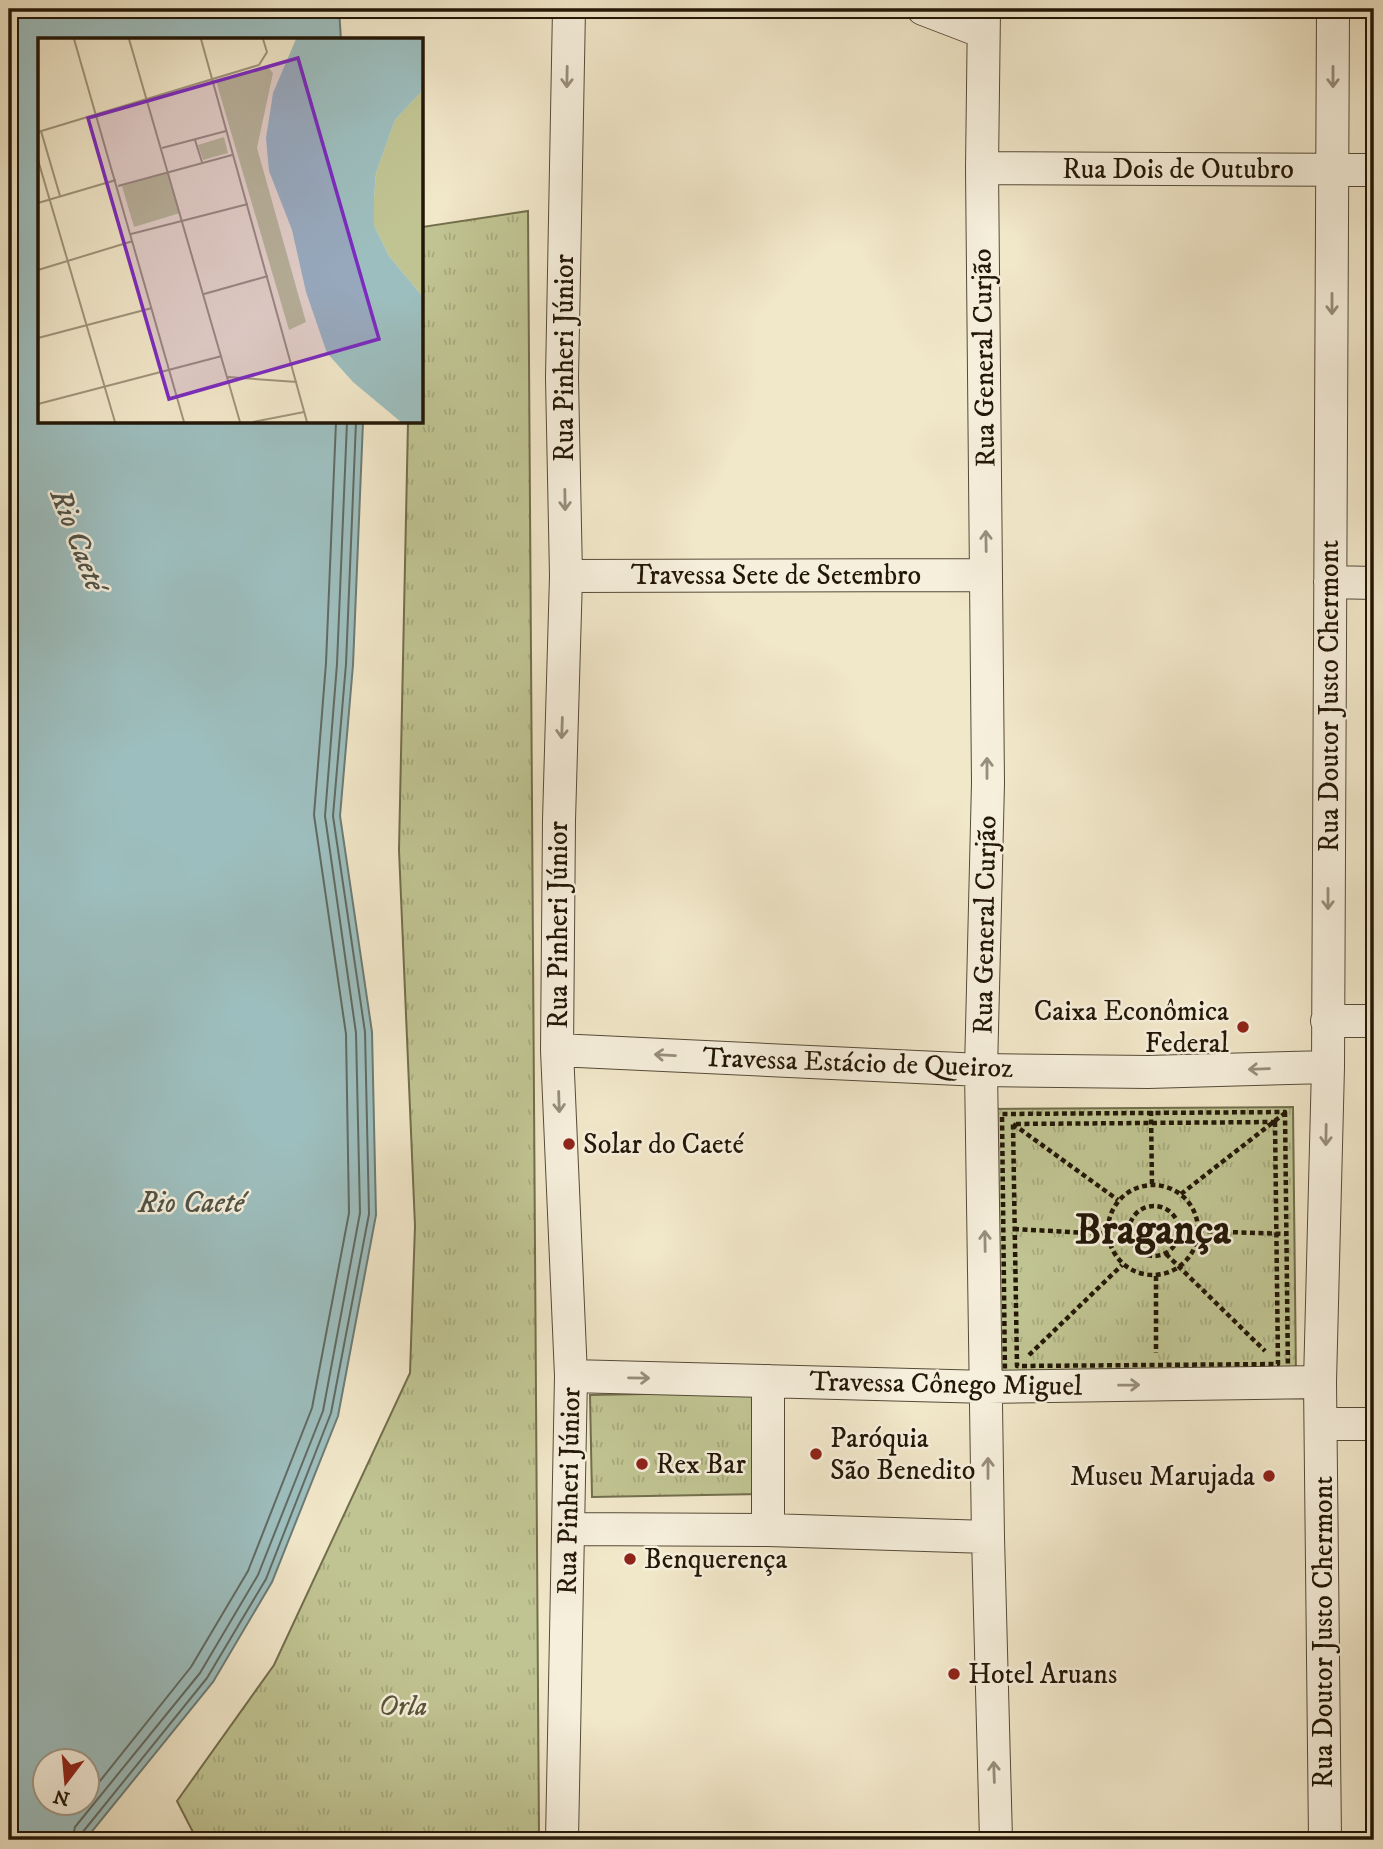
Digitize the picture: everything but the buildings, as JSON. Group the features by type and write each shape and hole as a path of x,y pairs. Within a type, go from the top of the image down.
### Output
{"street":[{"name":"Rua Pinheri Júnior","path":"562,1840 571,1376 557,1050 559,820 566,576 562,378 569,9"},
{"path":"923,9 984,20"},
{"name":"Rua Doutor Justo Chermont","path":"1325,1840 1320,1382 1328,1067 1333,9"},
{"name":"Rua General Curjão","path":"984,20 982,168 988,783 981,1070 996,1382 988,1537 996,1840"},
{"name":"Rua Dois de Outubro","path":"982,168 1374,170"},
{"name":"Travessa Sete de Setembro","path":"566,576 986,575"},
{"path":"1329,582 1374,583"},
{"path":"1327,1021 1374,1021"},
{"name":"Travessa Estácio de Queiroz","path":"557,1050 981,1070 1148,1072 1328,1067"},
{"name":"Travessa Cônego Miguel","path":"571,1376 768,1381 1320,1382"},
{"path":"768,1381 768,1530"},
{"path":"1321,1424 1374,1424"},
{"path":"569,1529 768,1530 988,1537"}],"path":[{"path":"1148,1072 1152,1185"},
{"path":"1002,1115 1285,1112"},
{"path":"1181,1194 1285,1112"},
{"path":"1285,1112 1288,1374"},
{"path":"996,1382 1003,1229 1002,1115"},
{"path":"1002,1115 1118,1200"},
{"path":"1013,1124 1275,1122"},
{"path":"1275,1122 1278,1364"},
{"path":"1013,1124 1017,1367"},
{"path":"1152,1185 1167,1187 1181,1194 1195,1211 1199,1231 1194,1251 1181,1267 1156,1276 1138,1273 1122,1265 1112,1251 1107,1234 1109,1216 1118,1200 1139,1186 1152,1185"},
{"path":"1148,1205 1162,1206 1175,1215 1180,1229 1177,1243 1166,1254 1152,1257 1138,1252 1129,1240 1128,1225 1135,1213 1148,1205"},
{"path":"1003,1229 1107,1234"},
{"path":"1199,1231 1286,1234"},
{"path":"1166,1254 1288,1374"},
{"path":"996,1382 1017,1367 1122,1265"},
{"path":"1156,1276 1157,1375"},
{"path":"1017,1367 1278,1364"},
{"path":"996,1382 1157,1375 1288,1374"}],"green space":[{"name":"Orla","path":"528,211 539,1840 197,1840 177,1801 274,1665 410,1373 415,1226 399,850 408,424 424,424 424,227"},
{"path":"1293,1107 1296,1378 992,1380 988,1109"},
{"path":"759,1392 761,1494 592,1497 590,1395"}],"water":[{"name":"Rio Caeté","path":"9,9 339,9 341,38 38,38 38,424 363,424 353,665 340,816 372,1032 376,1215 338,1416 272,1582 213,1682 85,1840 9,1840"}],"place":[{"name":"Caixa Econômica Federal","path":"1243,1027"},
{"name":"Solar do Caeté","path":"569,1144"},
{"name":"Paróquia São Benedito","path":"816,1454"},
{"name":"Rex Bar","path":"642,1464"},
{"name":"Museu Marujada","path":"1269,1476"},
{"name":"Benquerença","path":"630,1559"},
{"name":"Hotel Aruans","path":"954,1674"}],"district":[{"name":"Bragança","path":"1153,1231"}]}
